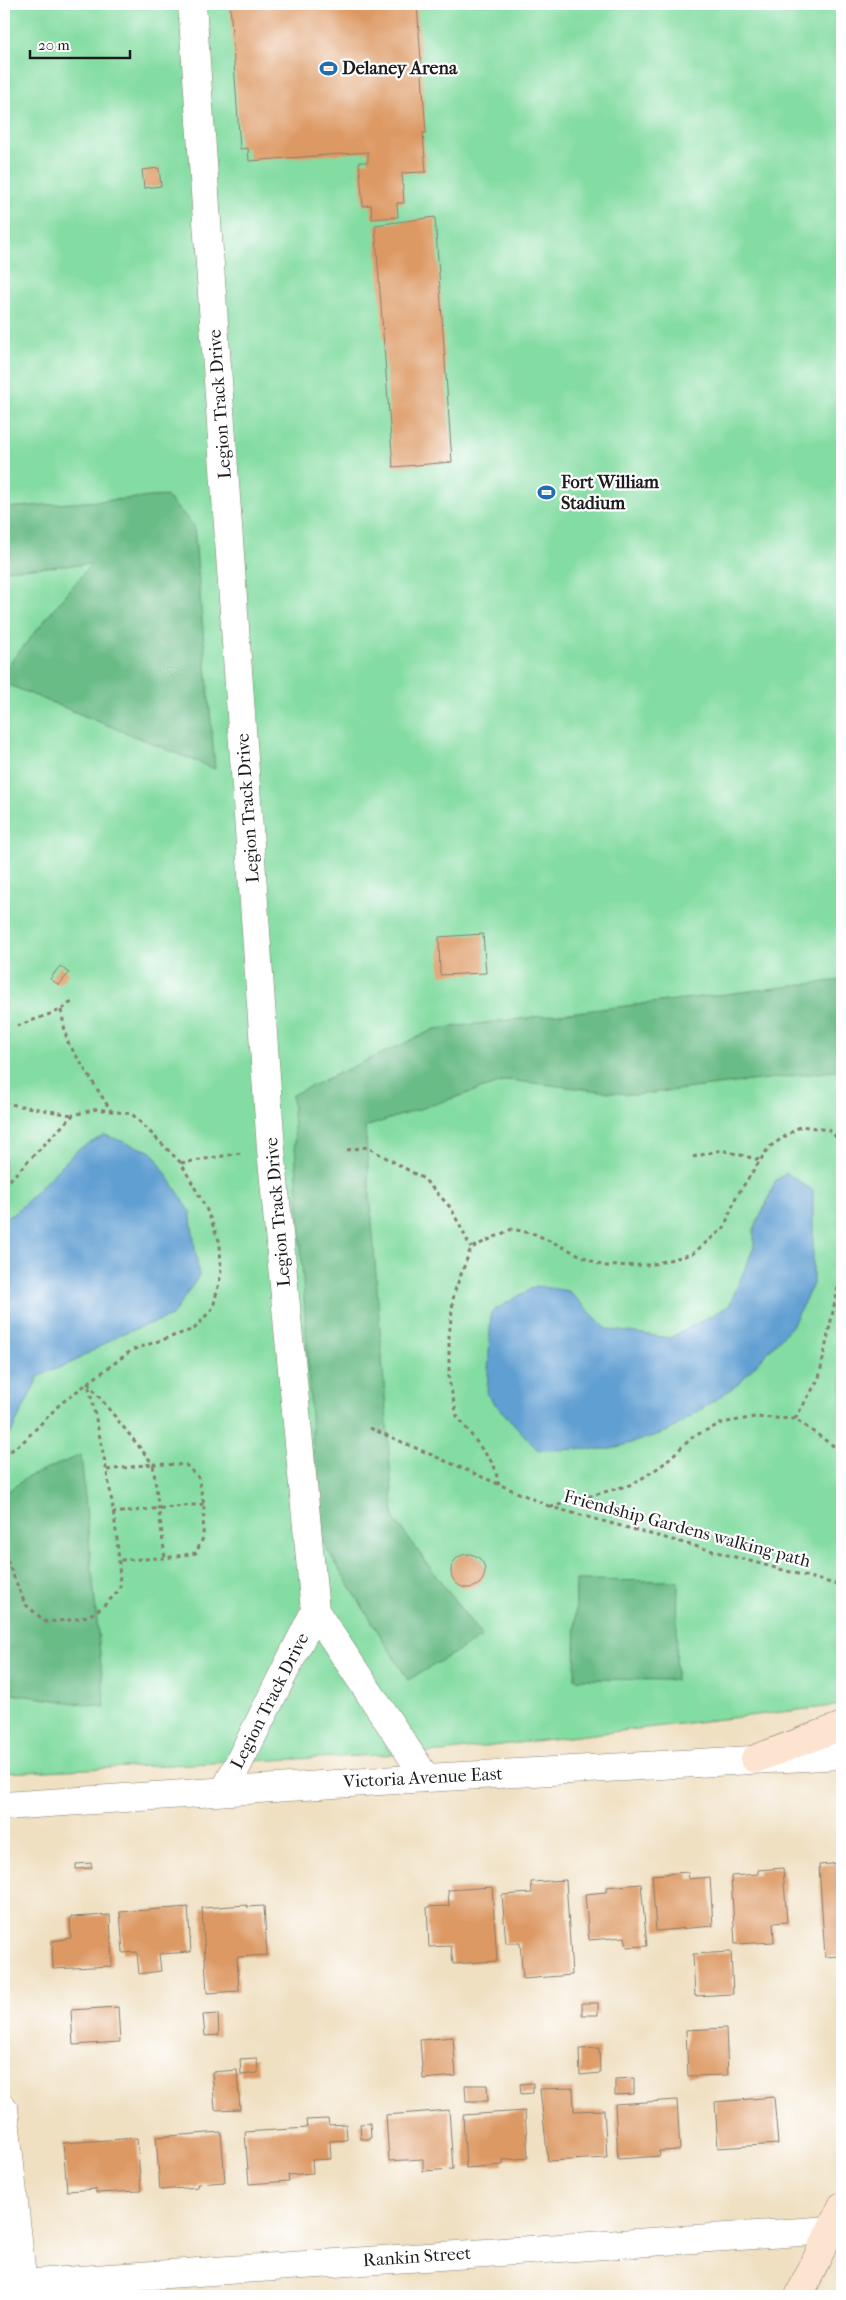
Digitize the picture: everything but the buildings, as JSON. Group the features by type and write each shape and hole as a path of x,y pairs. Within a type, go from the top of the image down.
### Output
{"main road":[{"path":"755,1759 842,1726"},
{"path":"799,2296 837,2218"}],"street":[{"name":"Legion Track Drive","path":"192,4 271,1149 315,1611 426,1778"},
{"name":"Legion Track Drive","path":"225,1790 315,1611"},
{"name":"Victoria Avenue East","path":"4,1806 225,1790 842,1755"},
{"path":"4,2109 17,2288"},
{"name":"Rankin Street","path":"17,2288 837,2218"}],"path":[{"path":"17,1026 61,1010 74,1000"},
{"path":"61,1010 67,1042 112,1111"},
{"path":"4,1103 73,1115 97,1109 132,1114 181,1163 206,1208 220,1243 221,1274 214,1308 194,1329 132,1350 60,1404 26,1440 4,1456"},
{"path":"4,1186 73,1115"},
{"path":"500,1484 494,1465 457,1416 450,1380 449,1336 454,1292 471,1248 512,1230 535,1234 603,1266 650,1265 692,1254 724,1228 736,1197 769,1147 801,1126 829,1130 842,1143"},
{"path":"347,1150 367,1147 424,1179 451,1208 471,1248"},
{"path":"181,1163 271,1149"},
{"path":"693,1157 721,1150 760,1160"},
{"path":"842,1268 819,1378 795,1419 835,1447 842,1460"},
{"path":"88,1383 153,1464 165,1558"},
{"path":"4,1553 26,1604 46,1622 90,1616 105,1606 120,1589 120,1560 107,1470 88,1383"},
{"name":"Friendship Gardens walking path","path":"551,1507 633,1484 661,1466 694,1436 722,1423 755,1417 795,1419"},
{"path":"370,1428 551,1507"},
{"path":"107,1470 153,1464 186,1465 198,1477 204,1504 204,1538 196,1553 165,1558 120,1560"},
{"path":"112,1513 204,1504"},
{"name":"Friendship Gardens walking path","path":"551,1507 842,1586"}],"green space":[{"path":"4,4 842,4 842,1705 441,1752 4,1773"},
{"path":"166,496 194,526 215,769 4,683 4,670 91,564 4,570 4,508"},
{"path":"842,980 842,1070 635,1095 508,1080 365,1127 394,1519 482,1637 408,1680 318,1535 292,1095 435,1029"},
{"path":"81,1455 105,1707 4,1693 4,1494 28,1477"},
{"path":"576,1580 678,1581 676,1680 575,1679"}],"water":[{"path":"105,1135 152,1152 190,1211 199,1276 172,1316 121,1334 75,1361 39,1376 10,1435 4,1438 4,1218 14,1214 77,1150"},
{"path":"787,1173 813,1191 813,1284 792,1326 737,1385 669,1431 612,1449 538,1450 487,1395 491,1312 536,1286 569,1291 607,1329 670,1338 729,1306 754,1247 754,1228 775,1181"}],"place":[{"name":"Delaney Arena","path":"328,68"},
{"name":"Fort William Stadium","path":"547,492"}]}
